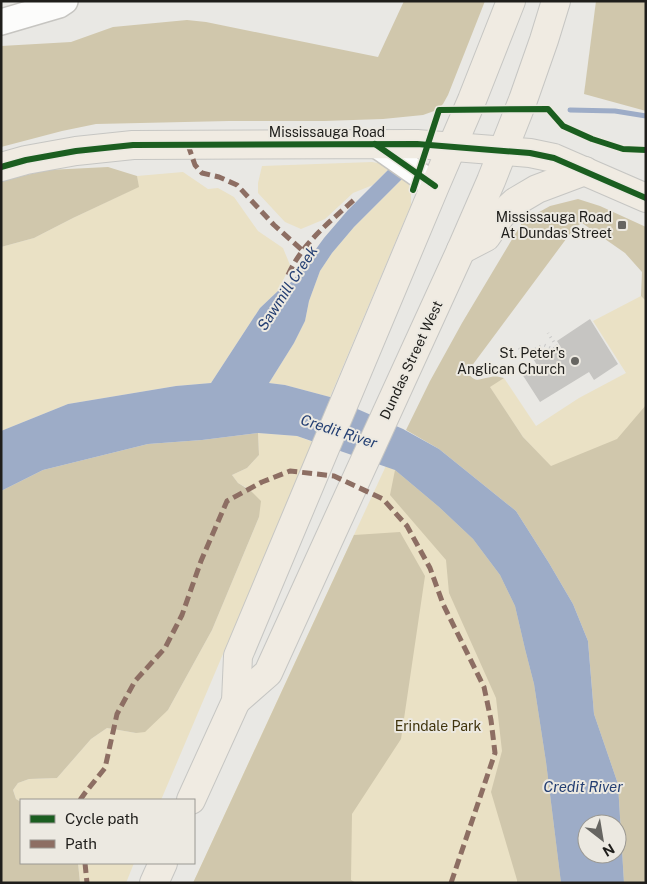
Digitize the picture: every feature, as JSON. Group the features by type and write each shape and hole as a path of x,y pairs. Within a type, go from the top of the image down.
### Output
{"main road":[{"name":"Dundas Street West","path":"191,799 236,701 238,656 472,100 511,1"},
{"name":"Dundas Street West","path":"236,701 268,672 462,250 523,100 556,1"},
{"name":"Mississauga Road","path":"1,167 26,160 76,151 133,145 417,144 530,153 554,158 646,198"},
{"path":"462,250 486,237 501,215 515,202 537,189 585,170"},
{"path":"154,883 163,864"}],"street":[{"path":"1,22 59,5 65,1"},
{"path":"375,144 435,186"}],"path":[{"path":"519,348 526,354 544,345 554,349 558,346 548,333"},
{"path":"535,349 537,353"}],"green space":[{"path":"372,162 383,164 390,168 373,185 353,193 325,219 301,229 285,222 258,193 262,166"},
{"path":"183,172 208,189 218,188 234,197 258,231 283,248 290,265 279,290 260,308 211,383 176,386 68,404 1,431 1,247 34,238 138,187 137,176"},
{"path":"404,177 410,187 411,205 330,397 285,385 269,383 294,343 305,321 309,301 320,271 332,253 354,227"},
{"path":"641,296 646,301 646,567 523,437 489,386 504,378 536,426 579,398 626,373 593,321"},
{"name":"Erindale Park","path":"403,429 594,714 618,784 620,814 577,814 577,864 623,864 624,883 193,883"},
{"path":"258,433 297,436 313,442 161,799 20,799 20,801 16,799 13,790 18,783 29,779 57,778 91,739 107,728 136,733 168,710 212,630 259,517 251,490 238,483 232,475 247,468 259,455"},
{"path":"78,864 134,864 126,883 80,883"}],"shaded area":[{"path":"404,1 485,1 448,95 437,110 423,115 383,119 96,124 1,147 1,46 71,42 113,27 187,20 206,22 378,57"},
{"path":"596,1 646,1 646,111 584,94"},
{"path":"108,167 137,176 139,187 34,238 1,247 1,181 48,170"},
{"path":"578,199 600,206 646,227 646,301 641,296 642,272 625,253 582,223 575,227 471,367 469,374 476,380 494,377 504,378 490,387 523,437 551,466 617,439 646,405 646,883 624,883 623,864 627,864 627,814 620,814 618,784 594,714 588,641 573,604 516,511 439,449 406,430 462,323 523,221 550,206"},
{"path":"258,433 259,455 247,468 232,475 238,483 251,491 261,501 259,517 212,630 168,710 145,732 136,733 107,728 91,739 57,778 29,779 18,783 13,790 16,799 20,801 20,864 78,864 80,883 1,883 1,491 43,470 148,444"},
{"path":"395,470 473,539 500,575 515,606 534,684 561,883 517,883 491,792 502,751 496,698 449,593 446,560 390,495"},
{"path":"400,532 425,576 401,739 352,814 351,880 356,883 193,883 354,535"}],"water":[{"name":"Credit River","path":"390,168 404,177 354,227 332,253 320,271 309,301 305,321 294,343 269,383 285,385 330,397 403,429 439,449 516,511 573,604 588,641 594,714 618,784 620,814 577,814 577,864 623,864 624,883 561,883 534,684 515,606 500,575 473,539 395,470 297,436 258,433 148,444 43,470 1,491 1,431 68,404 176,386 211,383 260,308 294,279 324,238 348,210"}],"building":[{"name":"St. Peter's Anglican Church","path":"590,319 618,364 594,380 589,372 540,402 522,374 537,365 532,357 543,350 548,358 562,349 557,341"}],"waterway":[{"name":"Sawmill Creek","path":"570,110 615,111 646,116"}],"marked path":[{"path":"188,145 195,165 202,173 219,177 237,185 274,225 302,250"},
{"path":"288,275 309,242 356,198"},
{"path":"81,799 105,768 117,714 135,681 165,648 182,615 201,561 227,501 262,482 290,471 334,476 383,499 407,526 430,568 443,604 484,687 495,753 451,883"},
{"path":"85,864 87,883"}],"cycle path":[{"path":"413,190 439,110 548,109 563,126 592,139 623,149 646,150"},
{"path":"375,144 435,186"},
{"path":"1,167 26,160 76,151 133,145 417,144 530,153 554,158 646,198"}],"place":[{"name":"Mississauga Road At Dundas Street","path":"622,225"},
{"name":"St. Peter's Anglican Church","path":"575,361"}]}
